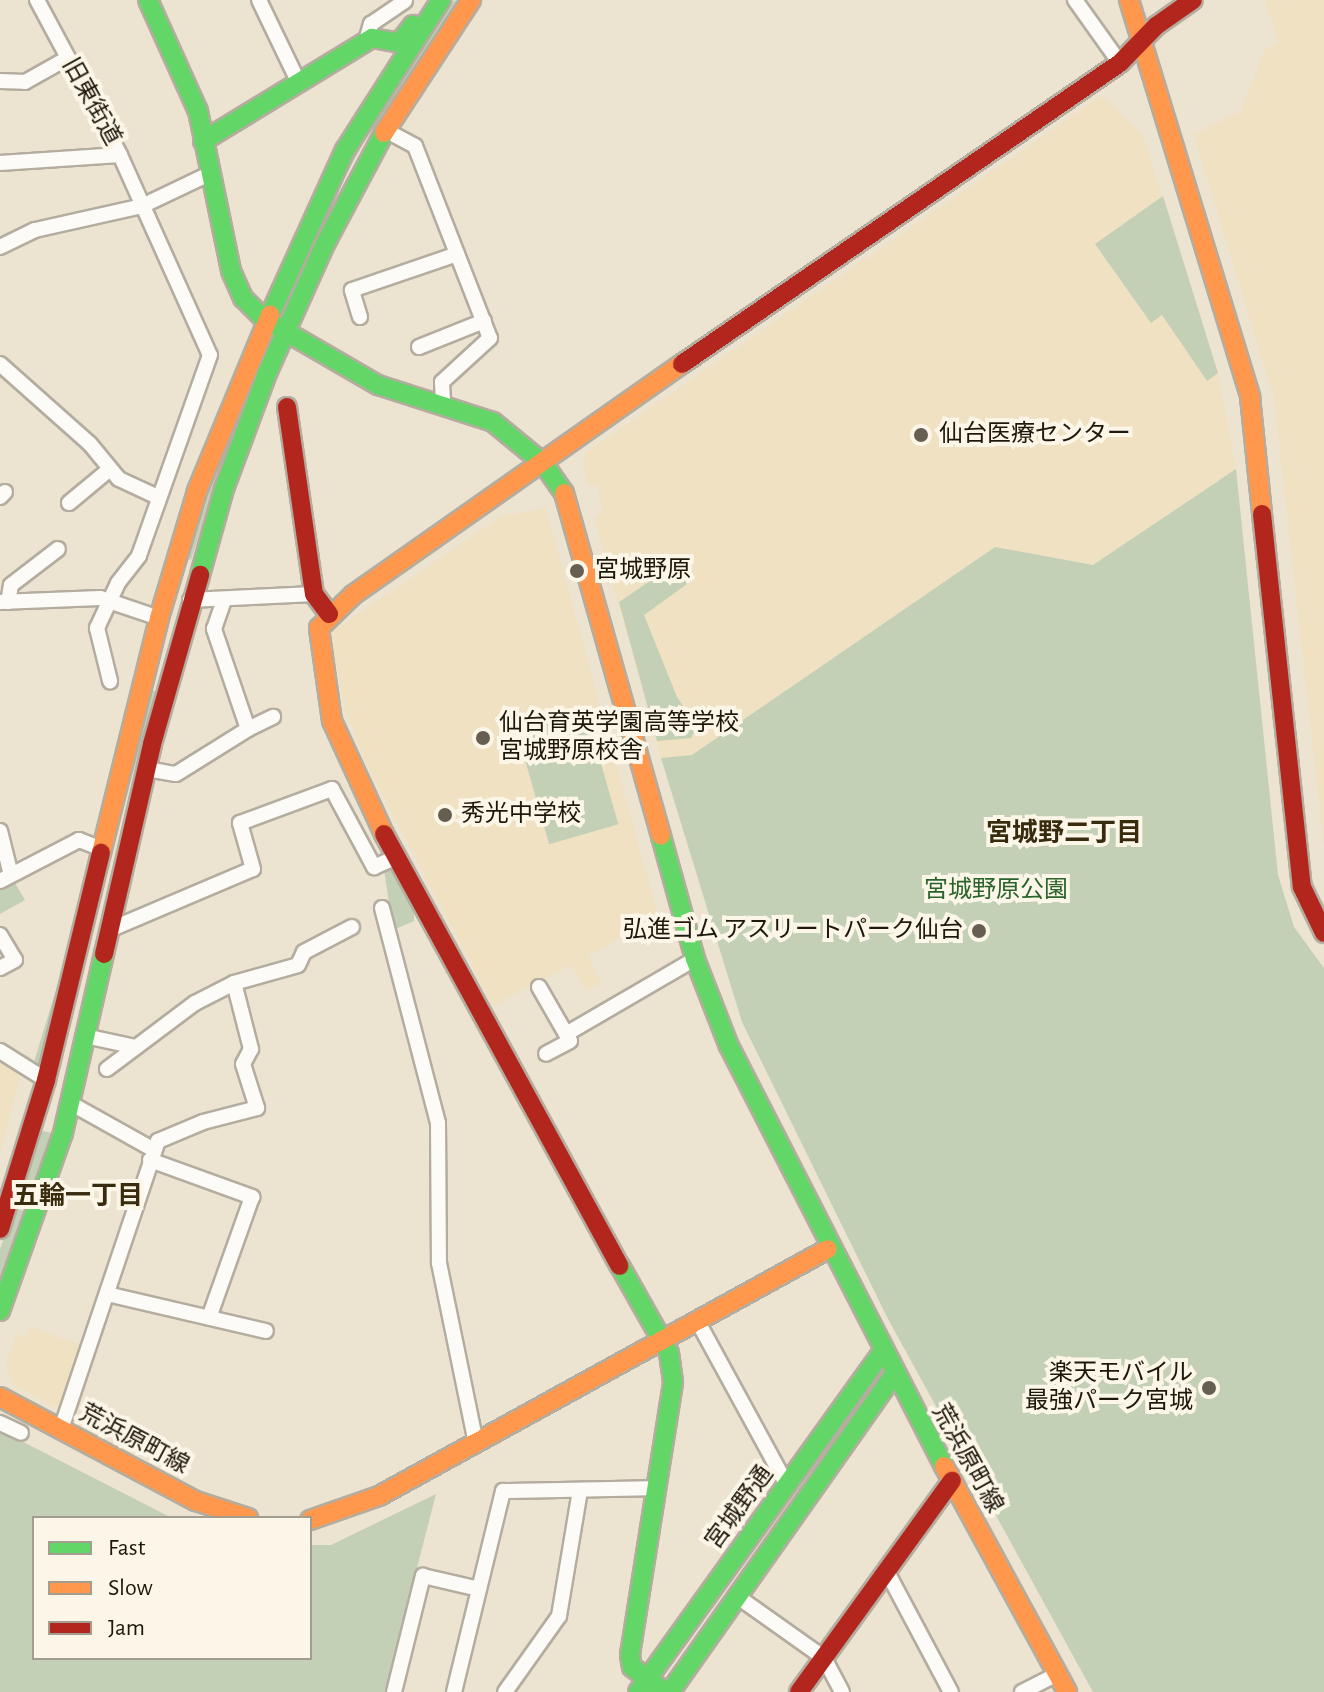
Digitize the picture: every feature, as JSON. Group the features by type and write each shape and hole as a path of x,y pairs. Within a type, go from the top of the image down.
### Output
{"street":[{"name":"旧東街道","path":"37,0 120,155 210,355 139,556 110,600 97,628 110,681"},
{"path":"148,0 198,111 231,271 243,298 264,319"},
{"path":"259,0 298,81"},
{"path":"203,141 366,41 399,43 438,0"},
{"path":"0,1229 46,1080 159,618 197,491 264,319 345,150 438,0"},
{"path":"0,1311 70,1103 147,769 190,600 224,489 286,331 385,130 471,0"},
{"path":"1075,0 1120,63"},
{"path":"1129,0 1250,397 1302,887 1324,933"},
{"path":"668,1692 643,1686 632,1667 630,1656 673,1383 665,1340 396,857 332,721 318,638 329,614 1120,63 1193,0"},
{"path":"366,41 371,24 405,1"},
{"path":"345,150 360,107 388,62 387,52 366,41"},
{"path":"0,81 25,82 66,59"},
{"path":"385,130 415,146 490,338 442,382 443,403"},
{"path":"0,163 120,155"},
{"path":"0,247 35,230 142,206 209,174"},
{"path":"360,317 352,290 457,254"},
{"name":"荒浜原町線","path":"264,319 378,385 443,403 493,422 543,463 566,495 695,959 729,1046 882,1353 1067,1692"},
{"path":"419,347 484,321"},
{"path":"0,364 90,444 119,479 158,497"},
{"path":"287,407 314,594 329,614"},
{"path":"69,503 110,469"},
{"path":"58,549 11,585 4,602 110,600 159,618"},
{"path":"190,600 314,594"},
{"path":"224,600 214,629 248,729"},
{"path":"147,769 176,774 273,717"},
{"path":"109,930 253,869 240,823 332,789 374,867 396,857"},
{"path":"0,831 6,878 79,840 102,849"},
{"path":"382,908 438,1123 439,1263 476,1444"},
{"path":"107,1069 195,1003 234,983 298,965 304,952 352,927"},
{"path":"0,935 15,960 0,968"},
{"path":"566,1034 695,959"},
{"path":"61,1429 152,1155 172,1133 257,1108 243,1064 251,1049 234,983"},
{"path":"539,987 570,1041 546,1054"},
{"path":"85,1036 136,1047"},
{"path":"0,1051 46,1080"},
{"path":"70,1103 152,1155 252,1197 209,1318"},
{"path":"312,1519 379,1496 828,1249"},
{"path":"107,1294 266,1331"},
{"path":"698,1322 787,1485"},
{"name":"宮城野通","path":"643,1686 882,1353"},
{"name":"宮城野通","path":"668,1692 894,1374"},
{"name":"荒浜原町線","path":"0,1397 196,1501 242,1516"},
{"path":"0,1423 21,1433"},
{"path":"799,1692 952,1481"},
{"path":"454,1692 503,1491 655,1488"},
{"path":"505,1692 559,1616 580,1491"},
{"path":"886,1570 951,1692"},
{"path":"394,1692 423,1576 479,1589"},
{"path":"738,1597 824,1658 842,1692"},
{"path":"1022,1692 1057,1674"}],"shaded area":[{"path":"1265,0 1324,0 1324,847 1274,398 1194,135 1241,111 1265,49 1279,43"},
{"name":"仙台医療センター","path":"1101,96 1142,133 1218,373 1236,469 1093,565 995,547 692,755 661,758 595,520 603,508 597,485 589,486 583,468 585,453"},
{"name":"仙台育英学園高等学校 宮城野原校舎","path":"546,508 658,916 588,956 601,983 586,991 571,965 493,1006 366,763 346,713 330,633 502,516"},
{"path":"0,1057 22,1071 0,1152"},
{"path":"30,1327 85,1346 63,1411 13,1385 6,1364 17,1334 27,1337"}],"green space":[{"path":"448,0 459,1 367,137 303,253 365,135"},
{"path":"1163,196 1218,373 1207,381 1162,315 1151,323 1095,244"},
{"path":"241,408 191,560 183,558 205,487"},
{"name":"宮城野原公園","path":"1236,469 1278,875 1294,927 1324,968 1324,1692 1093,1692 888,1319 742,1022 661,758 692,755 995,547 1093,565"},
{"path":"675,564 687,584 644,615 677,697 697,726 691,738 657,741 619,602"},
{"path":"148,689 158,692 40,1077 30,1074"},
{"path":"585,708 618,824 549,844 516,728"},
{"path":"384,869 394,872 414,913 414,921 393,930"},
{"path":"12,878 25,900 0,914 0,885"},
{"path":"39,1130 55,1134 38,1202 22,1198"},
{"path":"15,1208 31,1213 0,1283 0,1249"},
{"path":"0,1430 168,1516 32,1516 32,1660 312,1660 312,1545 331,1545 436,1494 385,1692 0,1692"}],"traffic: fast":[{"path":"148,0 198,111 231,271 243,298 264,319 378,385 493,422 543,463 564,493"},
{"path":"270,315 345,150 441,0"},
{"path":"203,141 372,38 399,43 413,25"},
{"path":"200,575 224,489 268,371 326,242 384,133"},
{"path":"661,836 695,959 729,1046 944,1466"},
{"path":"0,1311 63,1133 104,954"},
{"path":"620,1266 669,1353 673,1383 630,1656 632,1667 665,1692"},
{"path":"638,1692 882,1353"},
{"path":"670,1692 894,1374"}],"traffic: slow":[{"path":"384,133 471,0"},
{"path":"1129,0 1250,397 1262,514"},
{"path":"101,853 159,618 197,491 270,315"},
{"path":"384,834 332,721 319,628 353,595 682,364"},
{"path":"564,493 661,836"},
{"path":"312,1519 379,1496 828,1249"},
{"path":"0,1397 196,1501 242,1516"},
{"path":"944,1466 1067,1692"}],"traffic: jam":[{"path":"682,364 1120,63 1156,26 1193,0"},
{"path":"287,407 314,594 329,614"},
{"path":"1262,514 1302,887 1324,933"},
{"path":"104,954 152,744 200,575"},
{"path":"384,834 620,1266"},
{"path":"0,1229 46,1080 101,853"},
{"path":"799,1692 952,1481"}],"place":[{"name":"仙台医療センター","path":"921,435"},
{"name":"宮城野原","path":"577,571"},
{"name":"仙台育英学園高等学校 宮城野原校舎","path":"483,738"},
{"name":"秀光中学校","path":"445,815"},
{"name":"弘進ゴム アスリートパーク仙台","path":"979,931"},
{"name":"楽天モバイル 最強パーク宮城","path":"1209,1388"}],"district":[{"name":"宮城野二丁目","path":"1064,834"},
{"name":"五輪一丁目","path":"78,1197"}]}
